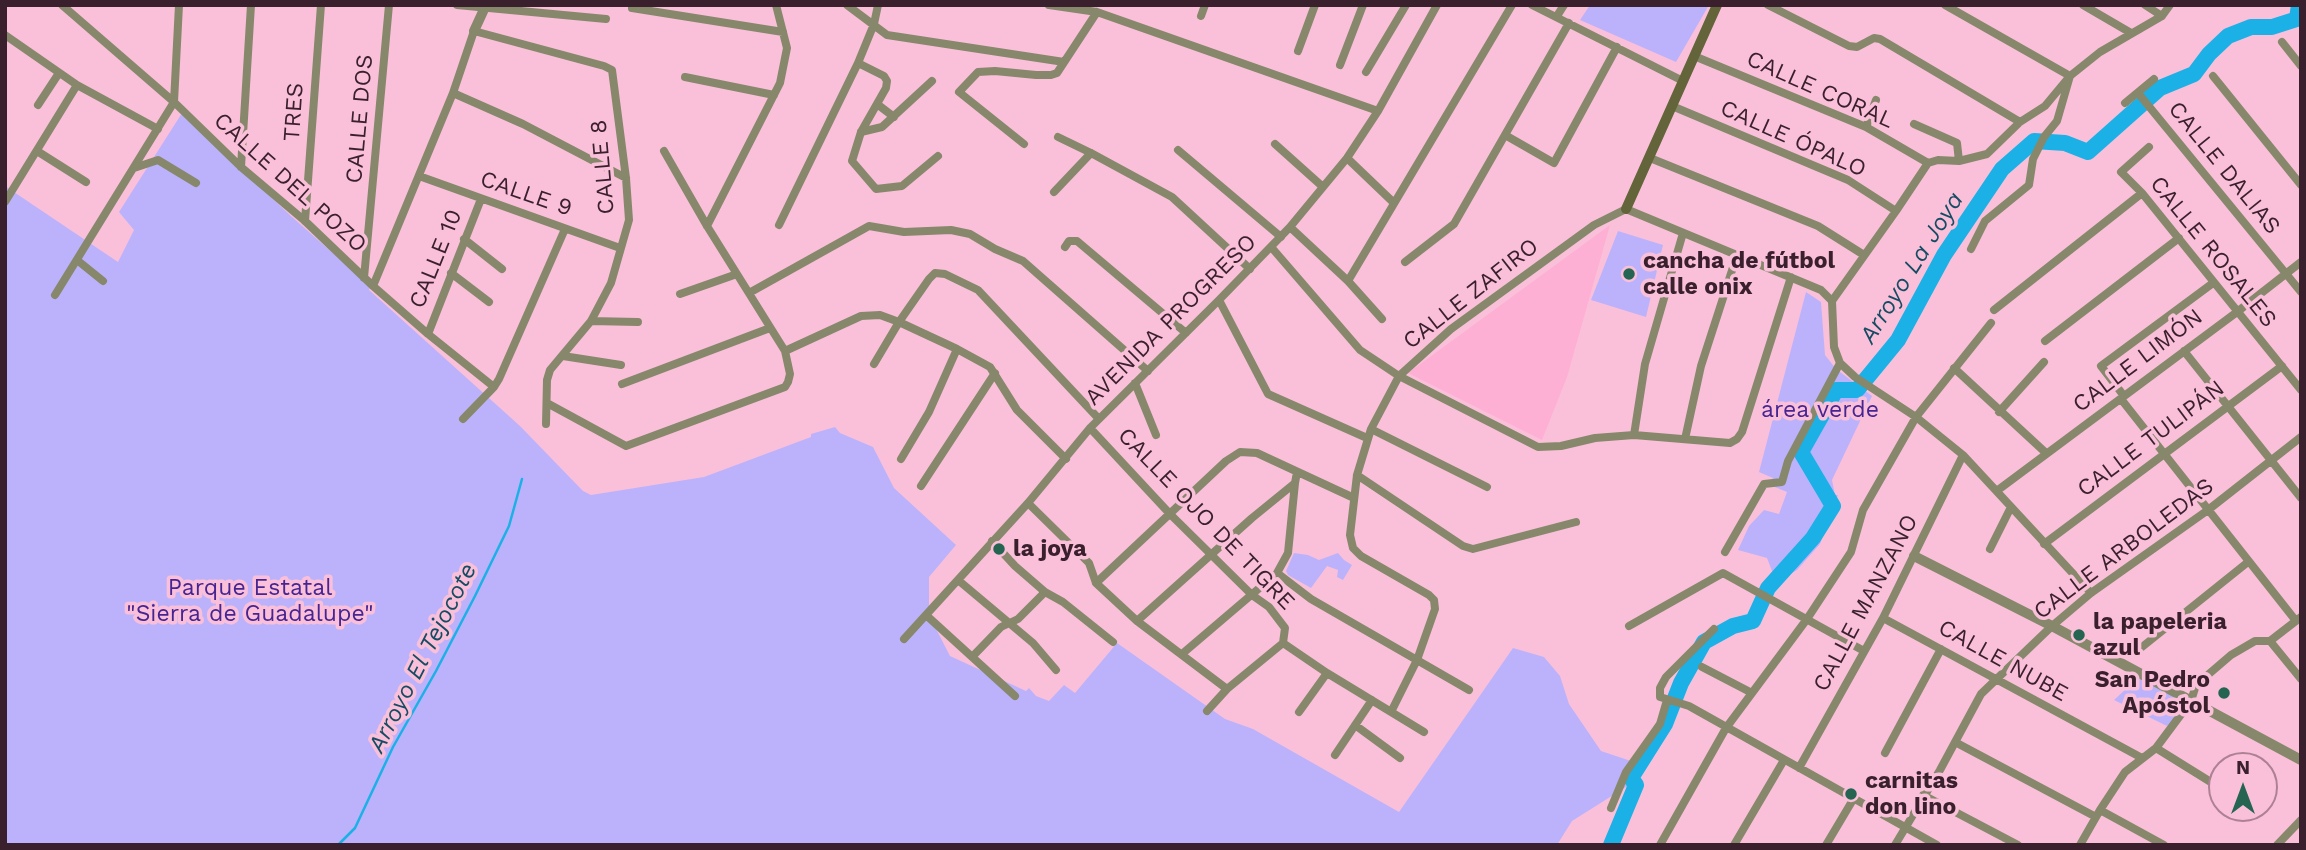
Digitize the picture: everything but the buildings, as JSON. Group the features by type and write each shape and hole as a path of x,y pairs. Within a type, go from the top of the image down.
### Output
{"main road":[{"path":"1626,209 1717,5"}],"street":[{"name":"CALLE DEL POZO","path":"62,5 174,102 241,167 305,221 373,286 494,387"},
{"path":"55,295 174,102 179,5"},
{"path":"241,167 251,5"},
{"name":"TRES","path":"305,221 321,5"},
{"name":"CALLE DOS","path":"364,278 390,5"},
{"path":"457,5 606,19"},
{"path":"563,15 566,5"},
{"path":"707,226 780,83 787,48 776,5"},
{"path":"847,5 887,35 1064,62"},
{"path":"779,225 858,63 874,24 878,5"},
{"path":"1049,5 1097,12 1378,111"},
{"path":"1201,16 1205,5"},
{"path":"1298,51 1315,5"},
{"path":"1340,65 1363,5"},
{"path":"1366,72 1406,5"},
{"name":"AVENIDA PROGRESO","path":"904,639 1028,503 1090,428 1290,227 1347,158 1378,111 1437,5"},
{"path":"1348,281 1512,5"},
{"path":"1532,5 1683,81"},
{"path":"1557,16 1564,5"},
{"path":"1768,5 1849,46 1857,47 1874,38 1880,39 2020,122"},
{"path":"1945,5 2070,76"},
{"path":"2083,5 2131,33"},
{"path":"2145,5 2162,16"},
{"path":"2091,593 1963,455 1916,416 1877,393 1840,363 1834,347 1832,301 1928,163 1938,160 1959,161 1987,154 2020,122 2045,106 2070,76 2100,52 2162,16 2170,5"},
{"path":"373,286 453,93 485,7"},
{"path":"632,8 783,32"},
{"path":"1024,144 959,92 978,72 1058,73 1097,12"},
{"path":"1405,262 1454,224 1569,23"},
{"name":"CALLE 8","path":"474,31 612,70 629,220 611,283 591,321 550,370 547,380 546,424"},
{"path":"5,36 77,85 158,129"},
{"path":"2282,42 2301,66"},
{"path":"1505,135 1554,163 1617,47"},
{"name":"CALLE CORAL","path":"1694,56 1866,127 1928,163"},
{"path":"858,63 884,76 887,81 886,88 861,132 852,161 876,189 902,186 938,156"},
{"path":"38,105 59,73"},
{"path":"1972,248 1985,221 2029,185 2033,159 2044,137 2057,121 2070,76"},
{"path":"2213,76 2301,185"},
{"path":"685,77 774,95"},
{"path":"2125,103 2154,79"},
{"path":"861,132 882,127 932,80"},
{"path":"5,202 77,85"},
{"path":"453,93 523,124 626,178"},
{"name":"CALLE DALIAS","path":"2138,93 2301,292"},
{"path":"1866,127 1876,100"},
{"path":"877,104 894,117"},
{"name":"CALLE ÓPALO","path":"1672,106 1848,180 1896,211"},
{"path":"1914,124 1957,143 1959,161"},
{"path":"1058,137 1172,197 1251,269"},
{"path":"1275,144 1323,187"},
{"name":"CALLE ROSALES","path":"2149,148 2121,173 2142,193 2301,390"},
{"path":"1178,150 1281,237"},
{"path":"37,151 86,182"},
{"path":"547,403 626,446 785,387 790,374 785,351 664,151"},
{"path":"1054,192 1091,153"},
{"path":"1347,158 1394,203"},
{"path":"1650,158 1818,226 1864,255"},
{"path":"134,168 158,160 196,183"},
{"name":"CALLE 9","path":"419,176 620,248"},
{"path":"1994,310 2142,193"},
{"name":"CALLE 10","path":"428,334 481,199"},
{"path":"1626,209 1821,290 1832,301"},
{"name":"CALLE ZAFIRO","path":"1417,660 1431,625 1434,600 1361,556 1353,548 1350,534 1357,475 1371,429 1399,376 1451,329 1594,225 1626,209"},
{"path":"749,293 869,226 904,232 961,232 1023,261 1147,370"},
{"path":"1290,227 1348,281 1381,319"},
{"path":"463,419 494,387 565,229"},
{"path":"1634,435 1646,364 1683,233"},
{"path":"2045,341 2179,238"},
{"path":"464,239 502,269"},
{"path":"1065,247 1069,241 1077,241 1186,333"},
{"path":"1272,247 1360,350 1399,376 1538,447 1634,435 1730,443 1737,439 1742,432 1791,277"},
{"path":"1685,439 1701,366 1737,255"},
{"path":"77,260 103,281"},
{"name":"CALLE LIMÓN","path":"1998,490 2301,262"},
{"path":"451,273 489,302"},
{"path":"874,364 929,279 935,273 945,274 978,290 1099,419"},
{"path":"680,294 737,274"},
{"path":"2080,845 2125,772 2156,748 2191,701 2196,685 2231,655 2255,641 2270,641 2298,619 2248,562 2163,454 2101,366 2213,283"},
{"path":"1219,300 1268,394 1367,438"},
{"path":"785,351 861,316 880,315 899,322 990,368 1017,410 1066,459"},
{"path":"591,321 638,322"},
{"path":"1660,845 1726,728 1807,619 1851,552 1863,510 1916,416 1991,323"},
{"path":"622,384 770,328"},
{"path":"901,459 929,412 957,349"},
{"path":"2184,351 2301,498"},
{"path":"563,356 621,365"},
{"path":"1999,412 2044,362"},
{"path":"1725,552 1764,484 1782,482 1788,461 1840,363"},
{"name":"CALLE TULIPÁN","path":"2043,544 2282,366"},
{"path":"1954,368 2046,453"},
{"path":"921,486 995,373"},
{"path":"1135,383 1156,435"},
{"name":"CALLE OJO DE TIGRE","path":"1090,428 1170,514 1252,595 1269,607 1285,628 1283,643 1424,732"},
{"path":"1371,429 1487,487"},
{"name":"CALLE ARBOLEDAS","path":"1895,845 1981,694 2091,593 2207,510 2301,437"},
{"path":"1096,583 1226,461 1240,452 1257,453 1354,498"},
{"name":"CALLE MANZANO","path":"1799,768 1883,618 1963,455"},
{"path":"1182,654 1277,573 1288,553 1297,472"},
{"path":"1357,475 1463,546 1473,549 1576,522"},
{"path":"1137,621 1295,483"},
{"path":"1028,503 1089,563 1096,583 1137,621 1227,689"},
{"path":"1990,549 2011,507"},
{"path":"992,541 1045,592 1063,602 1113,642"},
{"path":"1914,556 2052,626 2301,760"},
{"path":"2137,651 2248,562"},
{"path":"1277,573 1311,599 1469,690"},
{"path":"1629,626 1723,573 1864,651"},
{"path":"958,580 1033,643 1056,670"},
{"path":"973,656 1001,627 1018,619 1045,592"},
{"path":"926,615 1015,696"},
{"name":"CALLE NUBE","path":"1883,618 2142,758"},
{"path":"1714,629 1666,677 1660,688 1660,697 1689,706 1937,845"},
{"path":"2270,641 2301,679"},
{"path":"1208,711 1227,689 1283,643"},
{"path":"1885,753 1941,649"},
{"path":"1391,712 1417,660"},
{"path":"1702,667 1752,693"},
{"path":"1299,712 1327,673"},
{"path":"1335,755 1372,700"},
{"path":"1611,808 1626,772 1660,724 1670,701"},
{"path":"1355,726 1400,758"},
{"path":"1955,742 2164,845"},
{"path":"2156,748 2208,780"},
{"path":"1734,845 1784,760"},
{"path":"1923,795 2018,845"},
{"path":"1826,845 1854,798"},
{"path":"2277,845 2301,820"}],"shaded area":[{"path":"1610,225 1567,377 1542,440 1408,373"}],"green space":[{"path":"1590,5 1709,5 1676,62 1580,20"},
{"name":"Parque Estatal \"Sierra de Guadalupe\"","path":"182,113 370,286 369,290 520,426 583,491 591,495 704,477 835,427 840,433 873,447 894,488 956,545 929,577 929,615 950,656 1026,691 1029,688 1036,696 1049,701 1064,685 1075,693 1117,643 1225,719 1253,729 1399,812 1513,648 1544,657 1560,676 1569,704 1601,751 1640,764 1634,782 1572,821 1557,845 5,845 5,186 118,262 134,230 119,212"},
{"path":"1618,231 1663,245 1646,317 1591,300"},
{"name":"área verde","path":"1806,292 1821,302 1825,355 1836,369 1872,396 1832,480 1835,495 1838,495 1820,544 1797,570 1779,581 1767,558 1738,550 1749,526 1764,510 1779,514 1787,492 1770,485 1773,478 1759,472"},
{"path":"1294,553 1319,560 1338,553 1352,565 1343,580 1337,577 1338,570 1327,566 1311,588 1288,575 1286,571"},
{"path":"2141,675 2193,704 2167,726 2114,700"}],"waterway":[{"name":"Arroyo La Joya","path":"1611,845 1636,785 1631,778 1665,724 1681,683 1704,642 1733,626 1753,621 1768,588 1813,538 1833,506 1801,452 1836,390 1857,390 1898,340 1944,255 2002,169 2034,141 2065,143 2088,152 2160,88 2194,74 2209,54 2228,36 2251,27 2272,27 2297,19 2299,5"},
{"name":"Arroyo El Tejocote","path":"338,845 355,828 393,747 475,596 509,526 522,479"}],"place":[{"name":"cancha de fútbol calle onix","path":"1629,274"},
{"name":"la joya","path":"999,549"},
{"name":"la papeleria azul","path":"2079,635"},
{"name":"San Pedro Apóstol","path":"2224,693"},
{"name":"carnitas don lino","path":"1851,794"}]}
